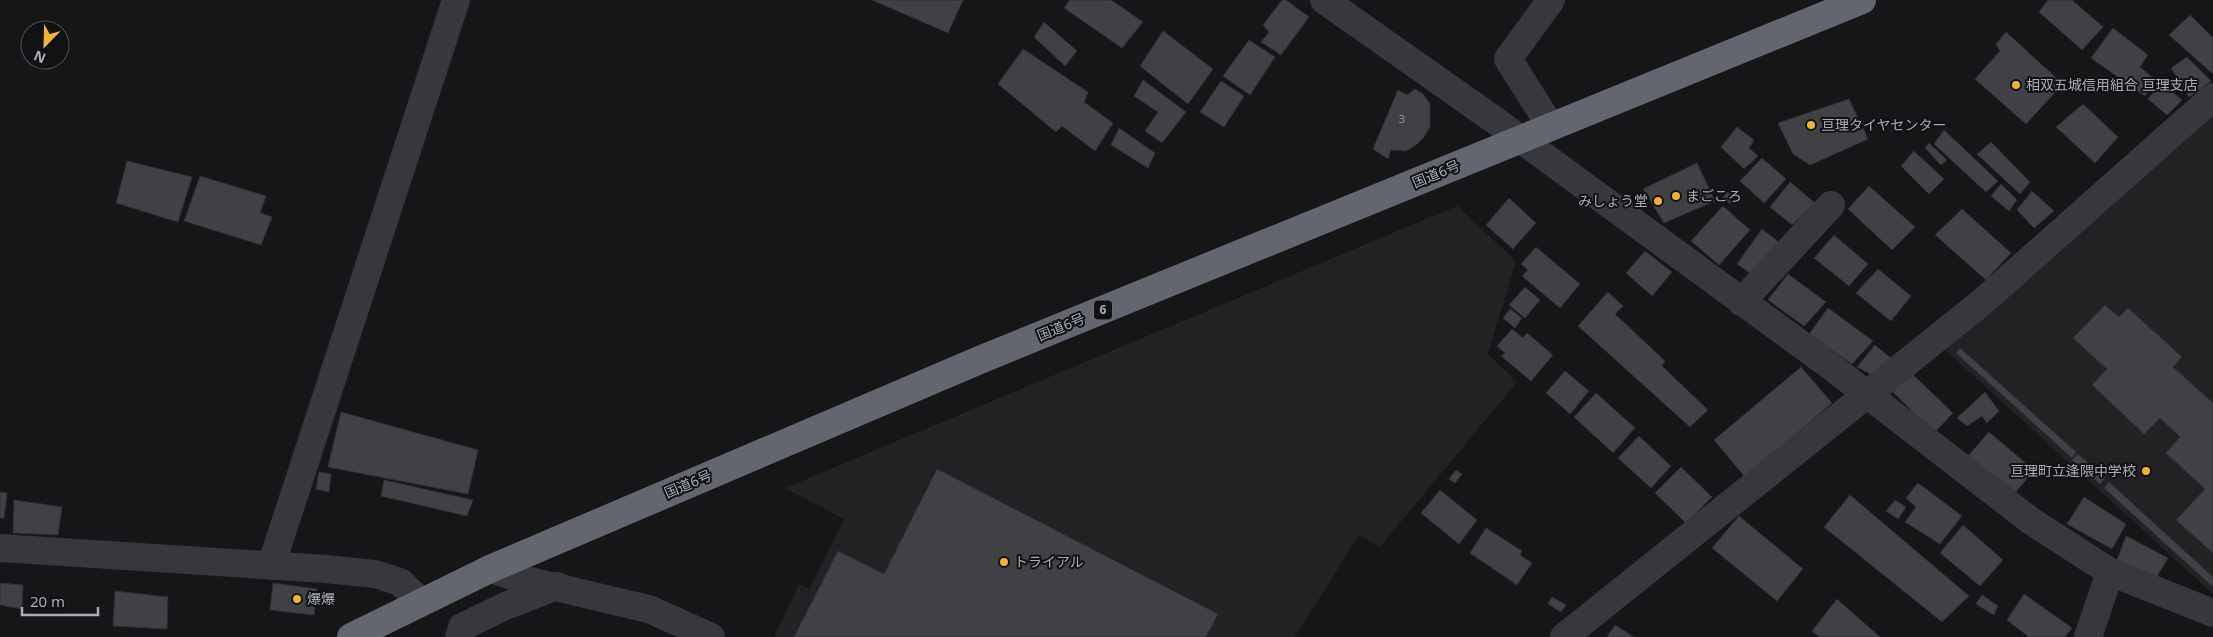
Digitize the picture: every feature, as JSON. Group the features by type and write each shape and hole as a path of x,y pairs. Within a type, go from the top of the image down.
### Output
{"highway":[{"name":"国道6号","path":"352,637 490,569 982,359 1862,0"}],"street":[{"path":"271,566 456,0"},
{"path":"1324,0 1520,139 1867,394 2031,521 2110,572 2213,613"},
{"path":"1551,0 1508,59 1551,127"},
{"path":"1564,637 1981,303 2213,97"},
{"path":"1741,302 1831,205"},
{"path":"0,548 374,574 400,582 420,602"},
{"path":"490,569 522,579 649,609 711,637"},
{"path":"2088,637 2110,572"},
{"path":"459,637 462,627 503,607 557,586"}],"shaded area":[{"name":"亘理町立逢隈中学校","path":"2213,109 2213,594 1943,348"},
{"path":"1457,206 1516,261 1488,354 1517,382 1380,547 1359,535 1295,637 774,637 799,584 809,589 844,519 785,488"}],"building":[{"path":"872,0 963,0 948,33"},
{"path":"1070,0 1111,0 1143,22 1122,48 1064,8"},
{"path":"1282,0 1286,0 1309,17 1281,55 1261,42 1269,32 1263,25"},
{"path":"2048,0 2072,0 2103,27 2082,50 2039,12"},
{"path":"2190,15 2213,38 2213,74 2169,35"},
{"path":"1044,22 1077,51 1065,66 1034,37"},
{"path":"2113,28 2148,55 2140,67 2157,81 2145,96 2091,58"},
{"path":"1163,31 1213,69 1188,104 1140,66"},
{"path":"2006,32 2063,84 2026,124 1975,79 2000,51 1996,44"},
{"path":"1249,40 1275,57 1250,95 1223,76"},
{"path":"1023,49 1088,92 1084,102 1113,123 1095,151 1062,126 1056,132 998,84"},
{"path":"2187,57 2211,81 2189,97 2171,68"},
{"path":"1143,80 1186,112 1162,143 1145,131 1158,112 1134,96"},
{"path":"1221,81 1244,96 1224,127 1200,112"},
{"path":"2161,83 2182,100 2167,115 2148,99"},
{"path":"1415,89 1423,94 1430,104 1430,127 1416,145 1406,151 1391,150 1388,159 1373,149 1398,90 1407,95"},
{"path":"1849,99 1868,139 1810,165 1793,154 1778,123"},
{"path":"2083,104 2118,137 2095,163 2056,127"},
{"path":"1737,127 1754,140 1749,148 1758,156 1744,169 1721,147"},
{"path":"1119,128 1155,153 1148,168 1111,145"},
{"path":"1944,130 1998,181 1986,192 1934,144"},
{"path":"1991,142 2030,182 2020,194 1977,154"},
{"path":"1929,143 1947,160 1941,165 1925,148"},
{"path":"1914,151 1944,179 1929,194 1901,166"},
{"path":"1762,158 1786,179 1764,203 1740,181"},
{"path":"127,161 192,177 178,222 116,203"},
{"path":"1697,163 1715,201 1664,223 1643,189"},
{"path":"200,176 266,196 260,213 272,217 261,245 184,221"},
{"path":"1790,182 1815,203 1792,225 1770,207"},
{"path":"2001,184 2017,200 2009,211 1991,196"},
{"path":"1869,186 1915,227 1892,250 1848,209"},
{"path":"2032,191 2054,211 2034,228 2017,210"},
{"path":"1727,192 1734,196 1731,204 1722,199"},
{"path":"1509,198 1536,223 1513,249 1486,225"},
{"path":"1723,206 1750,230 1719,265 1691,241"},
{"path":"1962,209 2011,253 1986,280 1935,235"},
{"path":"1762,229 1785,247 1757,278 1737,264"},
{"path":"1834,235 1868,264 1849,286 1814,258"},
{"path":"1536,247 1580,284 1560,308 1522,276 1528,270 1521,264"},
{"path":"1645,251 1672,272 1652,296 1626,273"},
{"path":"1878,269 1911,296 1891,321 1856,293"},
{"path":"1788,274 1826,302 1804,326 1768,300"},
{"path":"1525,287 1540,300 1525,318 1509,305"},
{"path":"1608,292 1623,306 1615,314 1665,361 1662,366 1708,410 1690,427 1578,326"},
{"path":"2105,305 2119,317 2128,308 2182,357 2173,367 2213,403 2213,553 2176,520 2205,489 2166,453 2180,437 2160,418 2144,434 2092,385 2107,369 2073,338"},
{"path":"1828,308 1873,341 1852,364 1809,334"},
{"path":"1510,309 1522,318 1515,328 1503,318"},
{"path":"1512,329 1523,338 1527,333 1553,355 1531,381 1501,356 1505,353 1497,346"},
{"path":"1875,345 1892,359 1876,377 1857,367"},
{"path":"1960,348 2076,452 2072,458 1956,353"},
{"path":"1801,367 1832,403 1745,477 1714,440"},
{"path":"1565,371 1589,391 1570,414 1546,393"},
{"path":"1909,371 1953,413 1934,433 1893,392"},
{"path":"1985,392 1999,411 1987,423 1982,416 1967,426 1957,418"},
{"path":"1596,393 1635,428 1613,453 1574,417"},
{"path":"341,412 478,450 468,494 328,467"},
{"path":"1989,432 2034,470 2016,492 1968,456"},
{"path":"1639,436 1671,466 1651,488 1618,458"},
{"path":"2078,454 2105,478 2100,484 2072,460"},
{"path":"1681,467 1712,497 1686,523 1655,493"},
{"name":"トライアル","path":"937,469 1218,614 1206,637 794,637 838,551 884,574"},
{"path":"1456,470 1462,474 1455,483 1449,479"},
{"path":"319,472 331,474 329,492 316,489"},
{"path":"384,480 473,500 467,516 381,496"},
{"path":"2109,482 2213,577 2213,587 2104,488"},
{"path":"1918,483 1962,516 1940,544 1905,522 1916,507 1906,498"},
{"path":"1440,490 1477,520 1459,544 1421,513"},
{"path":"0,492 7,493 4,518 0,518"},
{"path":"1850,495 1969,596 1942,622 1824,527"},
{"path":"2084,497 2126,524 2112,549 2067,524"},
{"path":"14,500 62,507 58,535 13,533"},
{"path":"1895,500 1906,507 1898,519 1886,511"},
{"path":"1739,516 1803,569 1777,601 1712,548"},
{"path":"1963,525 2003,560 1980,586 1940,553"},
{"path":"1486,528 1522,551 1520,555 1532,563 1517,585 1470,553"},
{"path":"2126,536 2168,558 2156,578 2117,560"},
{"path":"0,583 23,585 22,609 0,605"},
{"path":"273,583 317,589 314,615 270,610"},
{"path":"115,591 168,597 167,629 113,626"},
{"path":"2024,594 2072,628 2065,637 2029,637 2007,620"},
{"path":"1982,595 1998,606 1994,615 1976,604"},
{"path":"1552,597 1566,605 1561,612 1548,604"},
{"path":"1837,599 1880,637 1819,637 1812,631"},
{"path":"1615,625 1634,637 1607,637"}],"place":[{"name":"相双五城信用組合 亘理支店","path":"2016,85"},
{"name":"亘理タイヤセンター","path":"1811,125"},
{"name":"まごころ","path":"1676,196"},
{"name":"みしょう堂","path":"1658,201"},
{"name":"亘理町立逢隈中学校","path":"2146,471"},
{"name":"トライアル","path":"1004,562"},
{"name":"爆爆","path":"297,599"}]}
